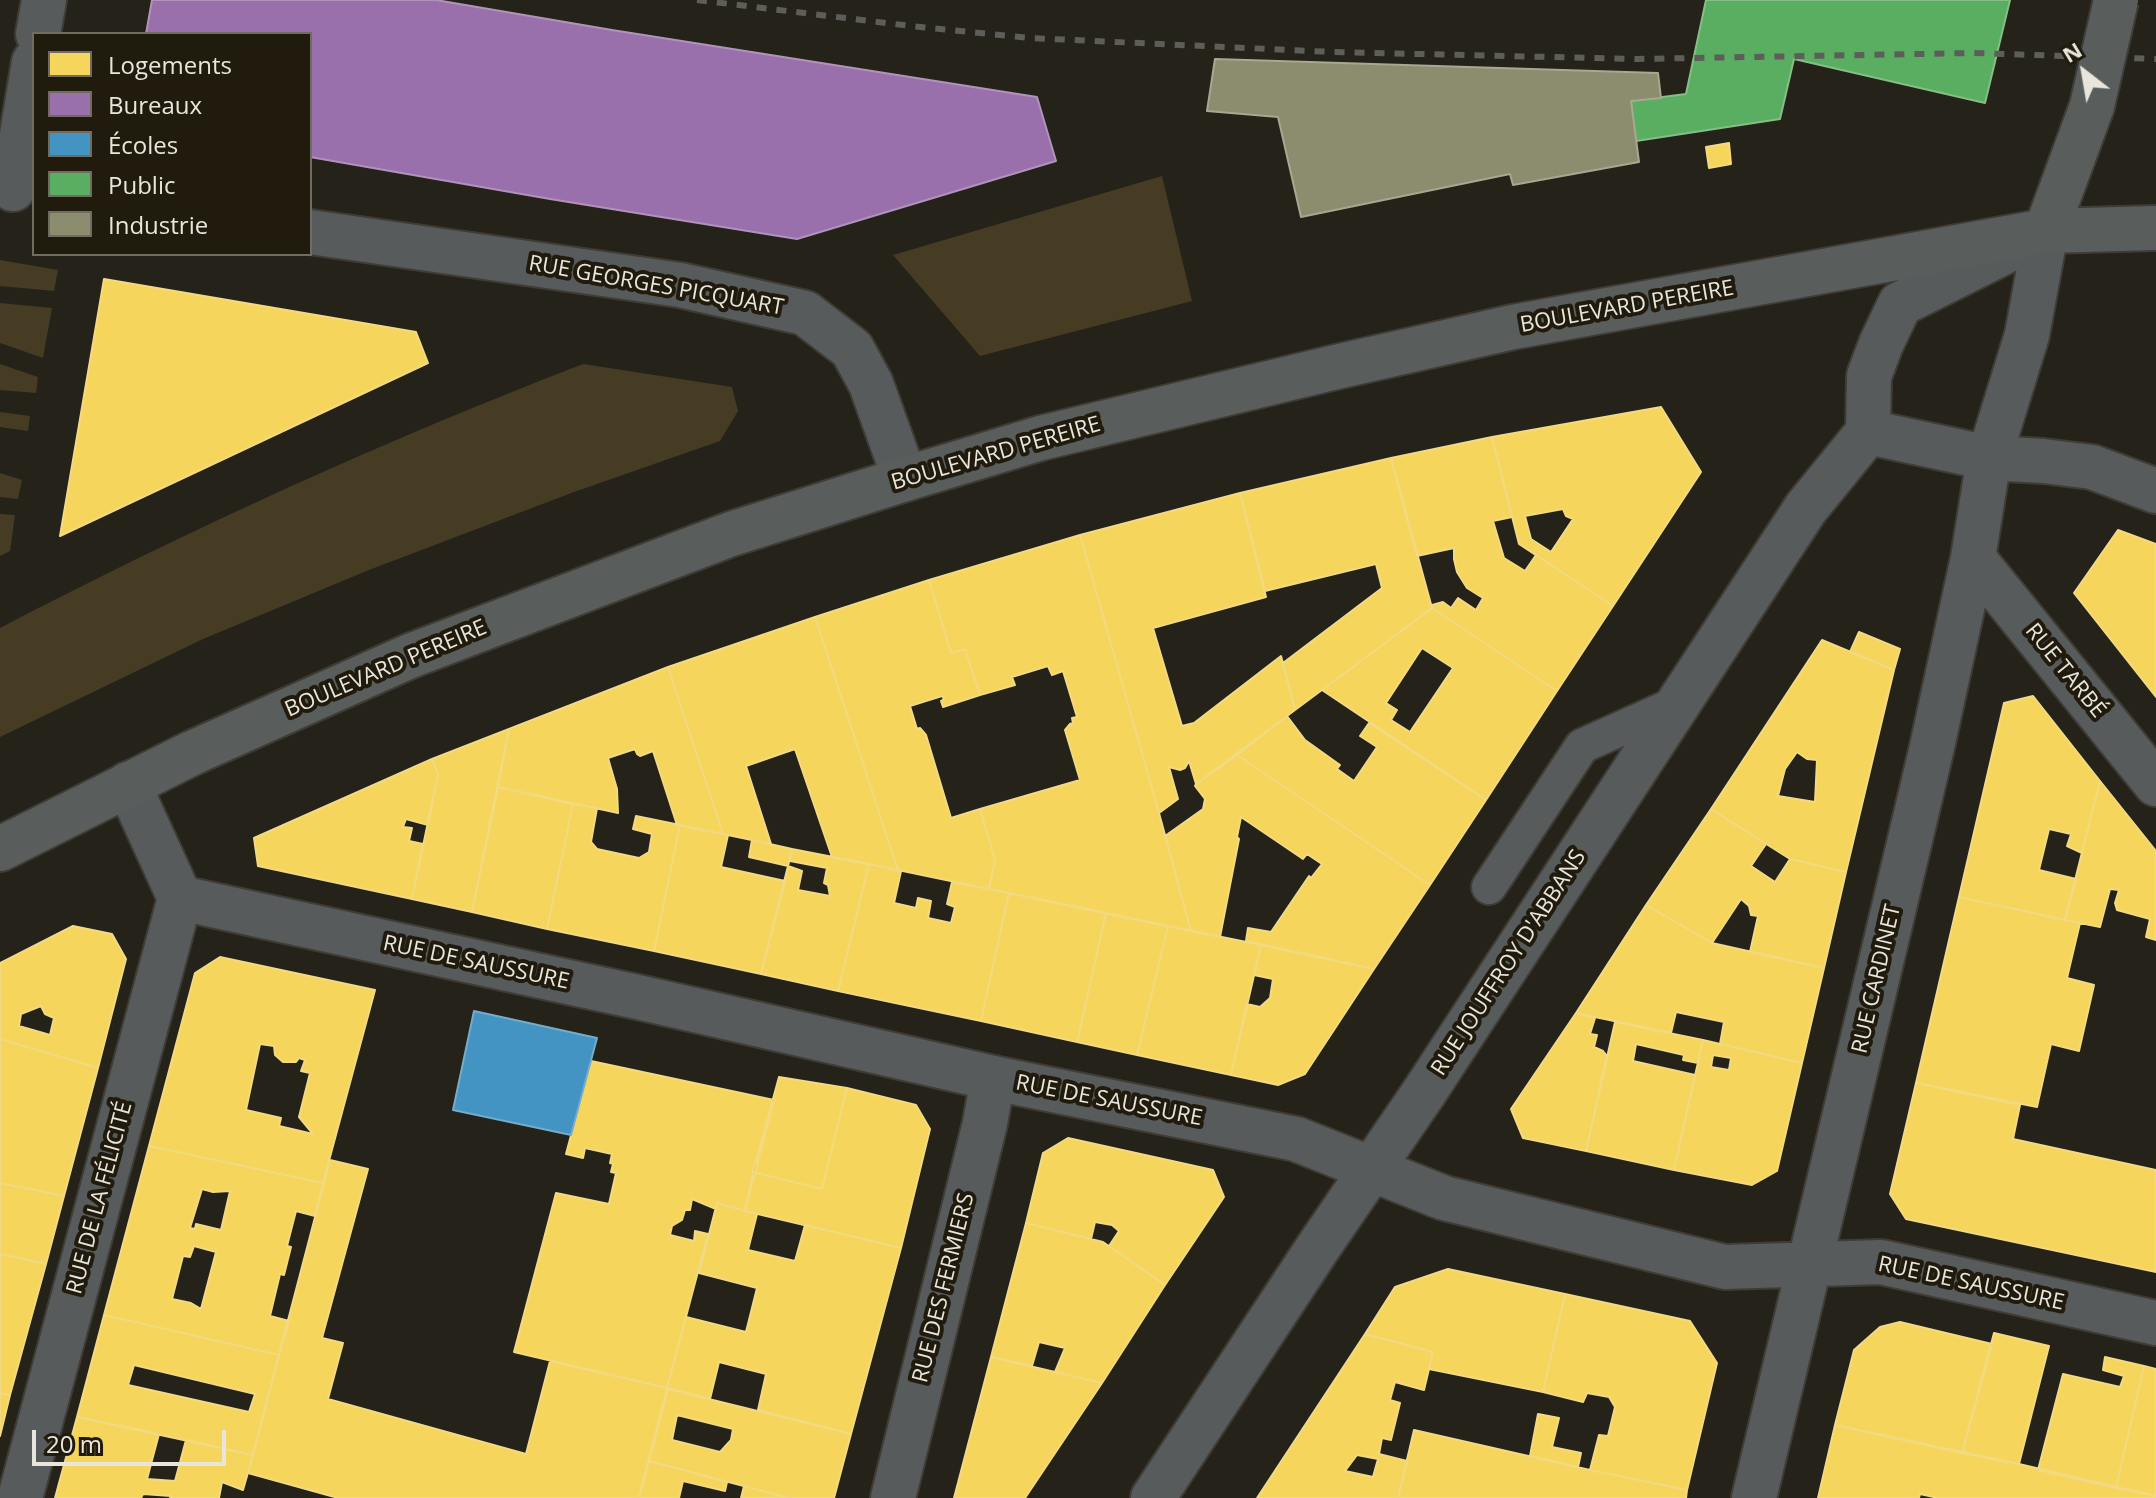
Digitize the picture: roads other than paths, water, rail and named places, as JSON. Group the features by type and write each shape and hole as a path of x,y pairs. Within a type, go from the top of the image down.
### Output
{"main road":[{"path":"2046,231 2092,106 2116,0"},
{"name":"BOULEVARD PEREIRE","path":"0,849 192,753 410,656 731,534 1041,438 1513,327 2046,231 2156,228"}],"street":[{"path":"38,32 44,0"},
{"path":"16,189 32,76"},
{"path":"2046,231 1900,304 1869,376 1868,432 1989,458 2092,467 2156,491"},
{"path":"1989,458 2027,335 2046,231"},
{"name":"RUE GEORGES PICQUART","path":"312,232 680,285 805,313 852,349 871,384 905,479"},
{"name":"RUE JOUFFROY D'ABBANS","path":"1153,1498 1373,1169 1806,508 1868,432"},
{"name":"RUE CARDINET","path":"1754,1498 1932,747 1973,558 1989,458"},
{"name":"RUE TARBÉ","path":"1973,558 2156,784"},
{"path":"128,784 180,898"},
{"name":"RUE DE SAUSSURE","path":"180,898 993,1078 1296,1139 1444,1198 1725,1267 1881,1262 2156,1323"},
{"name":"RUE DE LA FÉLICITÉ","path":"20,1498 180,898"},
{"name":"RUE DES FERMIERS","path":"893,1498 985,1123 993,1078"}],"lane":[{"path":"1489,887 1582,746 1680,702"}],"railway":[{"path":"697,0 1030,38 1333,52 1637,59 1974,53 2156,59"}]}
